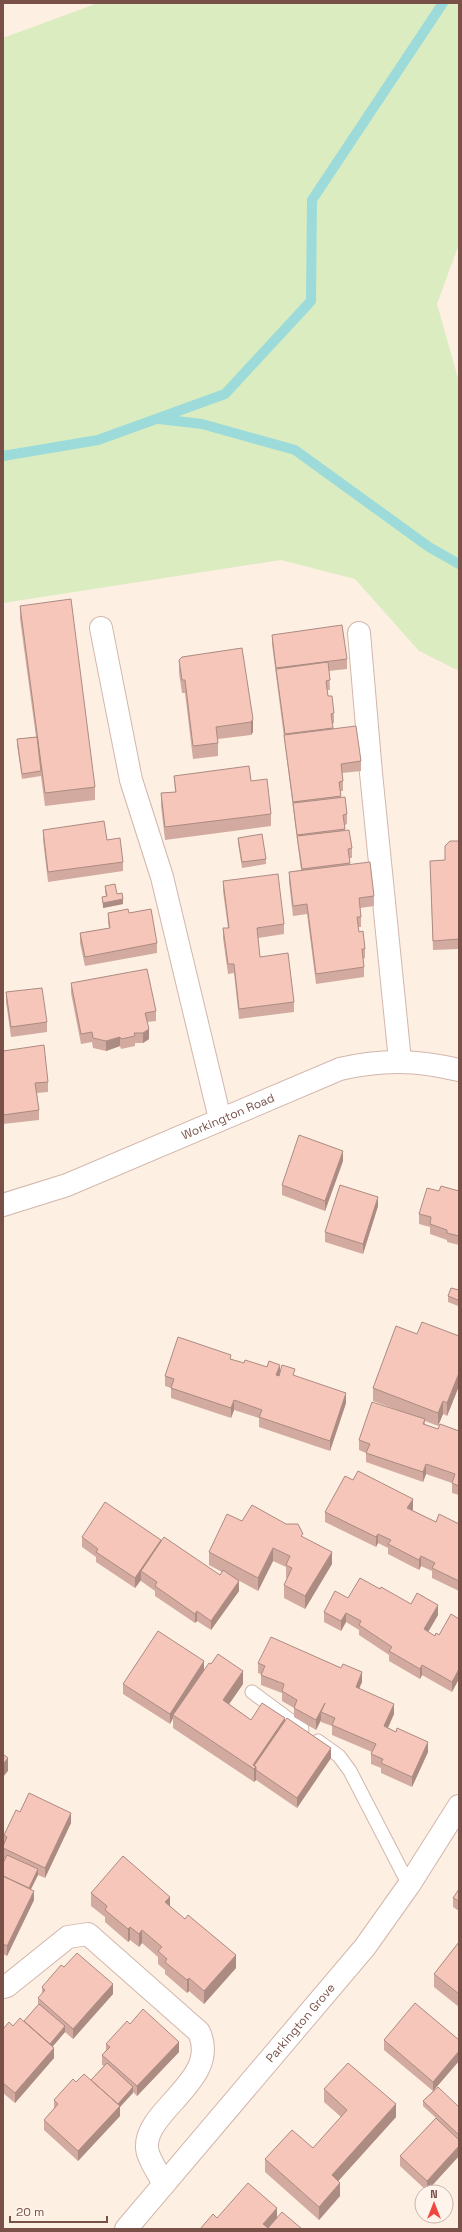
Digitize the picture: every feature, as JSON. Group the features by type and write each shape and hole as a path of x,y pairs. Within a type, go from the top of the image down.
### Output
{"street":[{"path":"101,628 131,780 162,877 220,1119"},
{"path":"359,633 370,773 400,1061"},
{"name":"Workington Road","path":"3,1205 67,1185 340,1069 370,1062 400,1061 437,1065 459,1070"},
{"name":"Parkington Grove","path":"126,2229 365,1947 409,1885 459,1806"},
{"path":"3,1987 7,1986 68,1937 88,1934 199,2032 203,2041 204,2051 198,2070 149,2133 147,2149 164,2184"}],"lane":[{"path":"252,1692 339,1756 364,1794 409,1885"}],"green space":[{"path":"98,3 459,3 459,244 437,304 459,382 459,671 419,651 355,579 281,560 3,603 3,38"}],"building":[{"path":"71,599 95,787 45,793 20,606"},
{"path":"342,625 347,659 276,668 272,635"},
{"path":"242,648 253,719 251,722 216,727 218,743 193,746 185,680 182,680 179,660 182,657"},
{"path":"328,662 330,680 326,681 328,696 332,696 334,713 331,714 333,728 285,734 276,669"},
{"path":"356,726 361,761 341,764 343,781 339,782 341,796 293,802 284,735"},
{"path":"37,737 41,771 22,774 17,739"},
{"path":"249,766 251,781 267,779 271,814 165,827 161,793 176,792 174,776"},
{"path":"345,797 347,814 343,815 345,829 297,835 293,803"},
{"path":"104,821 107,840 120,838 123,862 48,872 43,830"},
{"path":"349,830 352,848 348,849 350,863 302,869 297,836"},
{"path":"262,834 266,859 242,862 238,838"},
{"path":"450,841 459,841 459,939 433,941 430,861 445,860 445,846"},
{"path":"370,862 374,896 359,898 361,917 357,917 359,932 363,931 365,949 362,949 364,967 316,974 307,904 293,906 289,872"},
{"path":"278,874 284,924 257,928 260,957 288,953 294,1002 239,1009 234,964 228,964 223,928 229,928 223,881"},
{"path":"115,884 117,894 122,893 123,899 103,903 102,897 107,896 105,886"},
{"path":"128,909 129,913 151,909 157,943 85,957 80,933 110,928 108,913"},
{"path":"147,969 156,1011 145,1013 149,1029 143,1033 134,1033 135,1036 121,1039 120,1037 106,1041 93,1038 92,1032 81,1034 71,983"},
{"path":"42,988 47,1022 11,1027 6,992"},
{"path":"44,1045 48,1082 35,1083 39,1110 3,1115 3,1051"},
{"path":"299,1135 343,1151 325,1201 282,1185"},
{"path":"340,1185 378,1197 363,1244 325,1232"},
{"path":"441,1186 459,1191 459,1236 447,1233 447,1230 430,1224 431,1217 419,1214 427,1188 439,1191"},
{"path":"451,1288 459,1290 458,1300 448,1296"},
{"path":"422,1322 459,1336 459,1373 447,1403 443,1401 438,1413 373,1388 396,1326 417,1334"},
{"path":"178,1337 231,1355 230,1359 244,1363 245,1360 267,1367 269,1361 280,1365 276,1375 279,1376 282,1365 295,1369 293,1375 346,1393 330,1441 259,1417 262,1410 234,1400 231,1408 171,1388 174,1379 165,1376"},
{"path":"372,1402 425,1419 423,1424 438,1429 440,1424 459,1431 459,1486 452,1483 455,1474 426,1464 423,1472 366,1453 370,1444 359,1440"},
{"path":"358,1471 413,1499 407,1508 436,1522 439,1514 459,1524 459,1581 432,1568 435,1563 421,1556 419,1560 388,1544 391,1540 378,1534 376,1537 325,1512 345,1476 353,1480"},
{"path":"105,1502 161,1540 135,1578 96,1552 98,1549 82,1537"},
{"path":"252,1505 286,1524 298,1524 303,1534 301,1536 332,1552 305,1596 284,1585 292,1568 286,1565 290,1556 273,1548 258,1578 209,1552 227,1514 242,1521"},
{"path":"164,1537 220,1575 223,1570 239,1581 211,1621 197,1611 195,1614 155,1586 157,1582 141,1571"},
{"path":"360,1578 380,1589 381,1587 411,1604 417,1593 438,1605 424,1629 435,1636 436,1633 439,1635 451,1614 459,1619 459,1669 452,1682 422,1665 420,1669 389,1651 392,1647 359,1625 361,1621 346,1613 341,1621 324,1612 335,1591 348,1598"},
{"path":"158,1631 204,1661 170,1714 123,1684"},
{"path":"271,1637 341,1668 343,1664 362,1672 356,1687 394,1704 384,1726 396,1732 397,1728 428,1742 412,1777 381,1763 383,1759 371,1754 376,1744 332,1725 335,1718 321,1712 325,1703 316,1720 294,1708 297,1700 282,1691 284,1684 261,1675 265,1666 258,1663"},
{"path":"218,1654 243,1671 223,1700 251,1720 262,1703 285,1718 253,1765 256,1767 254,1769 173,1715 209,1663 211,1664"},
{"path":"287,1718 331,1748 297,1798 256,1770 256,1767 254,1766"},
{"path":"3,1754 8,1758 3,1764"},
{"path":"29,1793 71,1813 45,1868 3,1848 7,1837 4,1835 16,1810 20,1812"},
{"path":"7,1855 38,1869 29,1888 3,1876 3,1863"},
{"path":"123,1856 170,1897 165,1902 185,1919 188,1915 236,1955 204,1991 189,1978 187,1980 165,1962 167,1959 158,1951 162,1947 142,1930 139,1934 130,1927 128,1929 105,1910 107,1906 91,1893"},
{"path":"3,1876 34,1891 7,1946 3,1944"},
{"path":"459,1889 459,1901 453,1898"},
{"path":"459,1942 459,1994 434,1974"},
{"path":"77,1953 113,1984 73,2029 38,1998 45,1990 42,1987 61,1965 64,1967"},
{"path":"415,2003 459,2040 459,2051 433,2082 384,2040"},
{"path":"39,2004 65,2026 50,2044 24,2021"},
{"path":"143,2009 179,2042 137,2086 102,2055 110,2047 106,2044 127,2021 130,2024"},
{"path":"20,2018 54,2048 15,2093 3,2083 3,2029 9,2022 13,2026"},
{"path":"107,2063 133,2087 118,2104 91,2080"},
{"path":"348,2063 396,2104 332,2175 340,2183 319,2207 265,2159 292,2130 313,2148 347,2110 324,2089"},
{"path":"84,2074 120,2106 78,2151 44,2120 58,2104 54,2100 73,2079 76,2082"},
{"path":"438,2087 459,2107 459,2135 423,2101"},
{"path":"436,2118 459,2140 459,2146 427,2181 400,2156"},
{"path":"248,2183 277,2208 263,2224 268,2228 282,2212 302,2229 200,2229 213,2214 217,2218"}],"waterway":[{"path":"3,456 98,440 225,394 311,301 312,200 443,3"},
{"path":"159,419 202,424 295,450 429,547 459,564"}]}
